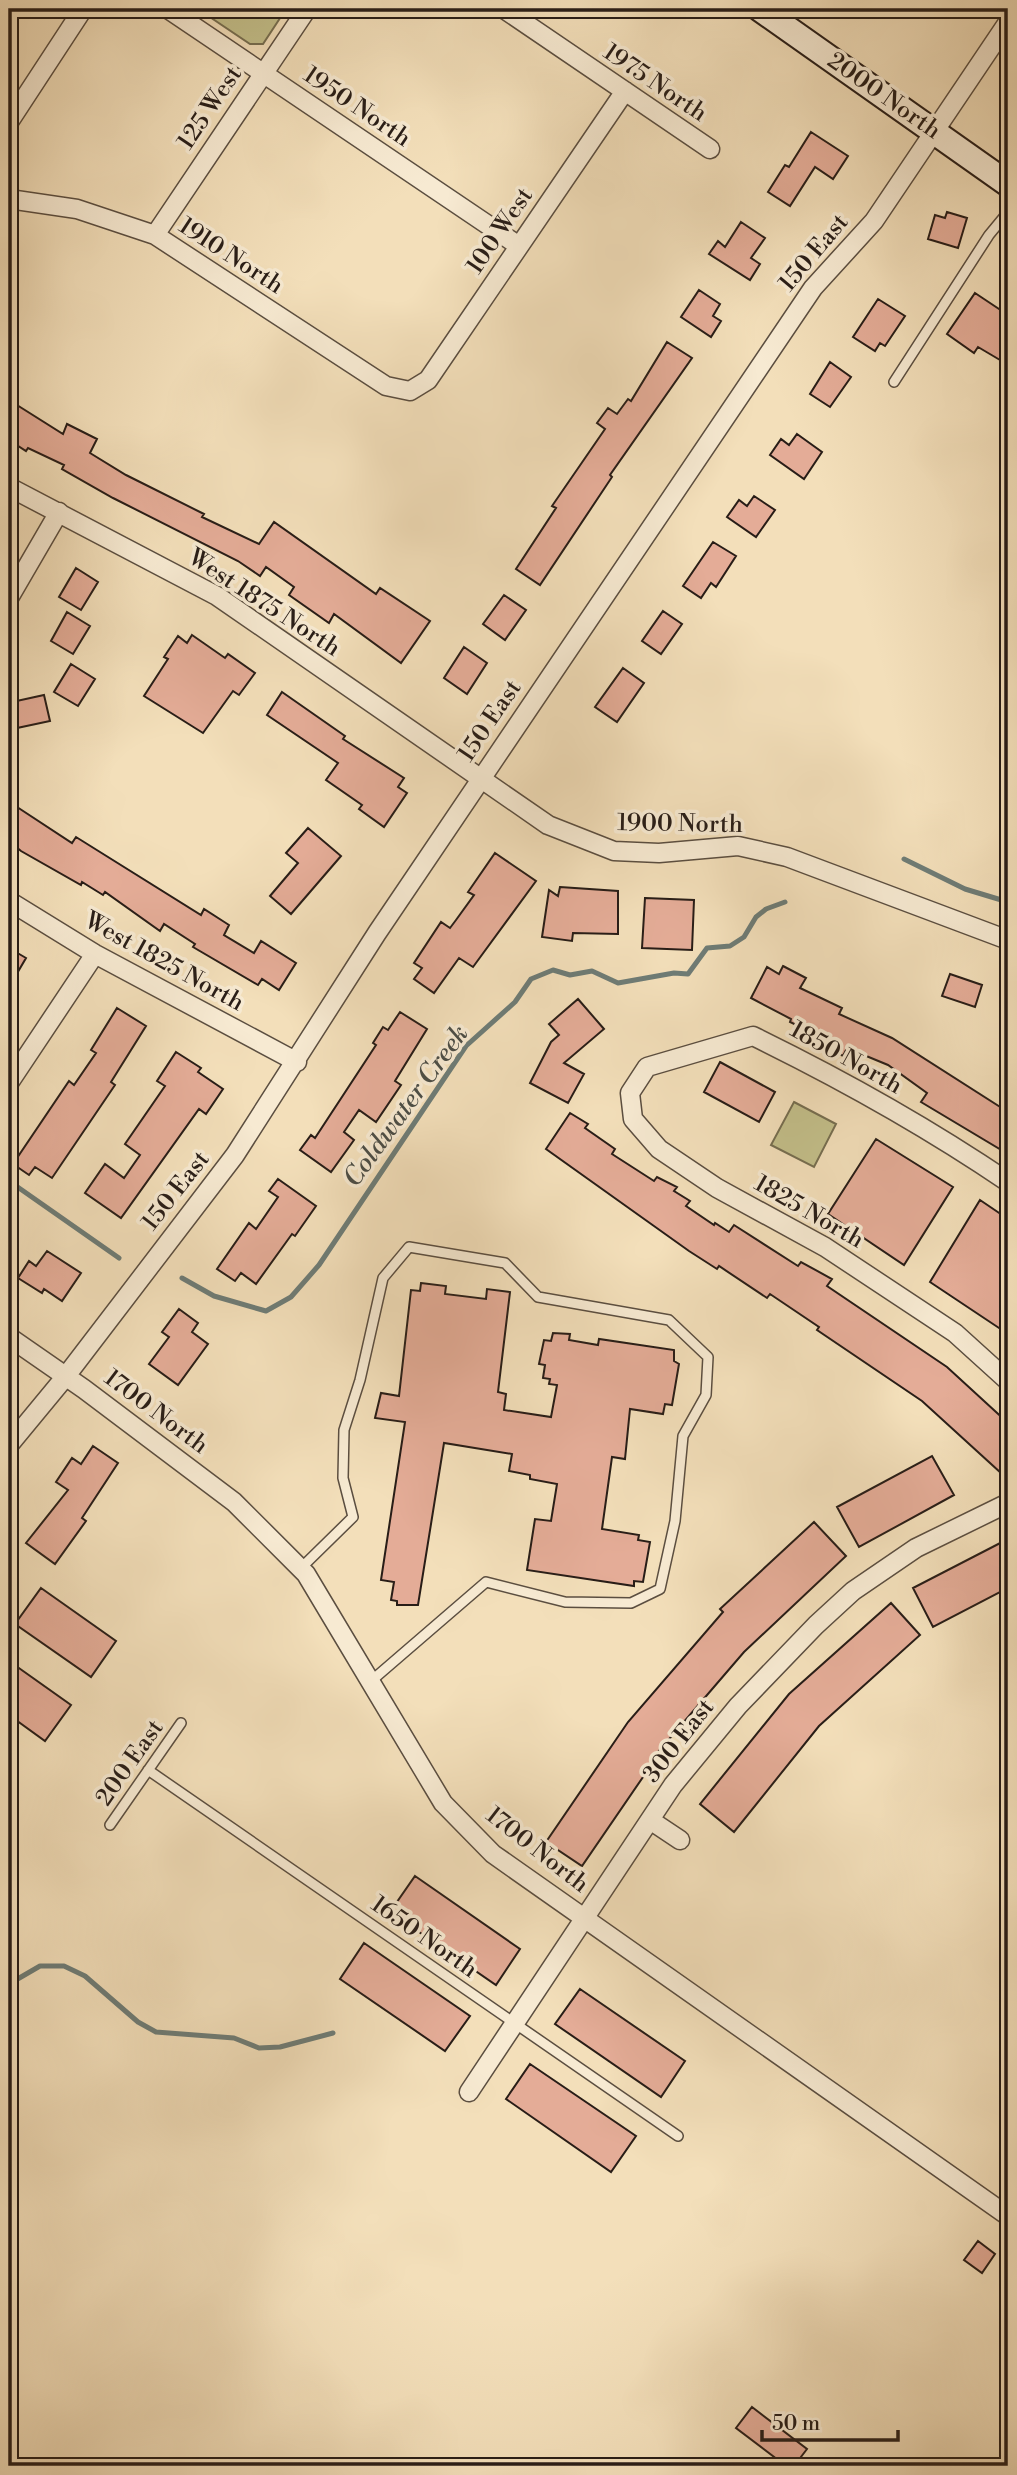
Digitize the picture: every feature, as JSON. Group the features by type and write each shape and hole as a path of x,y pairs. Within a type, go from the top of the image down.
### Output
{"street":[{"path":"9,122 83,9"},
{"name":"1950 North","path":"168,9 519,247"},
{"name":"125 West","path":"155,236 307,9"},
{"name":"1975 North","path":"503,9 710,149"},
{"name":"2000 North","path":"760,9 1008,184"},
{"name":"150 East","path":"9,1445 66,1376 235,1155 297,1062 377,933 813,288 874,221 1008,22"},
{"name":"100 West","path":"410,391 428,380 625,91"},
{"name":"1910 North","path":"9,199 77,209 155,236 386,386 410,391"},
{"name":"West 1875 North","path":"9,487 217,596 481,779"},
{"path":"9,598 59,512"},
{"name":"1900 North","path":"481,779 548,825 614,851 659,853 738,846 787,856 1008,940"},
{"name":"West 1825 North","path":"9,901 95,954 297,1062"},
{"path":"9,1083 95,954"},
{"name":"1850 North","path":"647,1067 753,1037 808,1063 949,1143 1008,1182"},
{"name":"1825 North","path":"647,1067 630,1093 633,1119 659,1149 717,1188 825,1247 933,1318 955,1333 1008,1381"},
{"name":"1700 North","path":"9,1338 66,1376 234,1502 300,1569 443,1803 493,1854 1008,2216"},
{"name":"300 East","path":"469,2092 673,1785 737,1706 853,1591 916,1548 1008,1503"},
{"path":"650,1820 680,1840"}],"lane":[{"path":"894,382 989,235 1008,212"},
{"path":"300,1569 354,1517 343,1478 344,1430 360,1380 383,1278 409,1247 505,1264 538,1297 669,1320 708,1357 706,1395 682,1437 675,1521 660,1589 631,1603 565,1602 486,1582 370,1682"},
{"name":"200 East","path":"110,1825 181,1723"},
{"name":"1650 North","path":"148,1770 678,2136"}],"shaded area":[{"path":"198,9 286,9 263,44 250,44"},
{"path":"794,1102 836,1124 814,1167 771,1145"}],"building":[{"path":"811,132 848,156 833,179 815,167 790,206 768,192 785,165 789,167"},
{"path":"947,212 967,218 958,248 928,239 935,215 945,218"},
{"path":"741,222 765,238 751,258 760,264 750,280 709,254 718,241 725,247"},
{"path":"699,290 720,304 713,316 721,321 711,337 681,317"},
{"path":"975,293 1008,315 1008,347 1000,360 978,347 974,353 947,334"},
{"path":"878,299 905,316 885,346 880,343 875,351 853,337"},
{"path":"667,342 692,358 610,475 612,477 540,585 516,569 556,508 552,506 605,429 597,423 608,408 617,414 628,399 631,401"},
{"path":"830,362 851,377 830,407 810,394"},
{"path":"9,400 63,434 67,424 97,439 90,453 126,475 204,514 202,517 259,544 274,522 376,594 380,588 430,621 401,663 334,614 329,623 289,595 294,587 266,567 260,576 238,561 113,498 62,469 64,465 28,448 26,451 9,440"},
{"path":"797,434 822,452 804,479 770,455 781,439 789,445"},
{"path":"754,496 775,510 756,537 727,517 739,500 747,506"},
{"path":"713,542 736,556 716,587 711,583 701,598 683,586"},
{"path":"76,568 98,582 81,610 59,597"},
{"path":"504,595 526,610 505,640 483,624"},
{"path":"663,611 682,624 661,654 642,641"},
{"path":"67,612 90,626 73,654 51,641"},
{"path":"192,635 225,658 228,654 255,673 239,695 233,691 203,733 144,696 168,659 164,657 178,636 187,643"},
{"path":"464,647 487,663 467,694 444,678"},
{"path":"71,664 95,679 78,706 54,692"},
{"path":"623,668 644,683 617,722 595,707"},
{"path":"282,692 345,736 343,739 404,778 398,787 407,793 384,827 359,809 362,805 326,780 338,763 267,715"},
{"path":"44,695 50,721 17,728 12,702"},
{"path":"14,805 72,843 76,837 201,915 204,909 229,925 224,935 254,953 261,941 296,963 279,990 262,979 258,985 193,947 195,944 164,924 160,931 105,892 103,895 82,882 81,885 21,851 9,841 9,813"},
{"path":"308,828 341,856 291,914 270,896 298,863 286,853"},
{"path":"495,853 536,881 473,967 459,958 434,993 414,979 422,968 414,963 441,922 450,928 456,920 474,895 468,892"},
{"path":"560,887 618,891 618,934 573,933 572,941 542,937 549,890 558,896"},
{"path":"645,898 694,900 692,950 642,948"},
{"path":"9,948 26,958 9,987"},
{"path":"783,966 806,978 800,988 842,1008 839,1014 892,1038 1008,1112 1008,1154 921,1102 927,1093 888,1065 847,1048 843,1056 810,1039 813,1033 790,1022 791,1019 751,998 767,967 779,974"},
{"path":"950,974 982,985 975,1007 942,996"},
{"path":"578,999 604,1029 564,1063 584,1074 568,1103 530,1083 551,1042 559,1035 549,1024"},
{"path":"117,1008 146,1026 111,1082 115,1085 52,1178 35,1167 29,1175 13,1164 69,1081 74,1085 96,1053 91,1050"},
{"path":"400,1012 427,1029 395,1081 401,1085 376,1122 359,1110 344,1132 354,1140 331,1172 300,1150 311,1135 315,1138 376,1045 373,1043 383,1027 388,1030"},
{"path":"176,1052 201,1068 198,1072 223,1089 206,1114 199,1109 121,1218 85,1193 105,1164 124,1178 140,1155 125,1144 165,1086 157,1081"},
{"path":"720,1062 775,1092 759,1122 704,1092"},
{"path":"570,1113 588,1124 585,1128 615,1149 612,1154 654,1181 657,1177 677,1187 674,1191 690,1201 686,1206 714,1225 715,1223 729,1232 734,1225 798,1266 801,1262 832,1279 827,1286 947,1367 1008,1423 1008,1465 1001,1473 922,1401 817,1330 819,1327 770,1294 767,1298 719,1266 717,1269 689,1251 546,1149"},
{"path":"876,1139 953,1187 904,1265 828,1214"},
{"path":"278,1179 316,1206 256,1284 241,1273 235,1281 217,1269 249,1223 256,1229 278,1197 269,1191"},
{"path":"980,1200 1008,1219 1008,1334 930,1282"},
{"path":"47,1251 81,1273 62,1301 44,1289 42,1293 18,1278 29,1261 36,1266"},
{"path":"421,1283 446,1286 445,1294 486,1299 487,1289 510,1292 498,1392 506,1394 504,1410 551,1417 557,1385 549,1384 550,1379 543,1378 545,1365 539,1364 544,1340 551,1341 553,1333 570,1334 569,1340 598,1345 599,1339 674,1350 674,1361 679,1364 672,1405 665,1404 663,1414 630,1409 625,1459 612,1457 602,1529 639,1535 638,1540 650,1542 643,1582 634,1581 634,1586 527,1570 535,1519 551,1521 557,1484 530,1479 530,1475 509,1471 512,1454 444,1443 418,1605 397,1605 397,1601 391,1600 394,1582 381,1580 405,1422 375,1418 381,1393 399,1396 411,1290 420,1291"},
{"path":"179,1309 198,1323 192,1332 208,1344 178,1385 149,1364 169,1337 162,1332"},
{"path":"93,1446 118,1463 82,1518 86,1521 55,1564 26,1543 68,1490 56,1482 72,1458 81,1464"},
{"path":"932,1456 954,1495 859,1547 837,1507"},
{"path":"814,1522 846,1556 744,1652 652,1759 654,1761 582,1866 546,1842 628,1722 723,1612 720,1609"},
{"path":"1008,1539 1008,1588 933,1627 913,1588"},
{"path":"41,1588 116,1641 91,1677 15,1624"},
{"path":"891,1603 920,1635 819,1726 734,1832 700,1804 789,1694"},
{"path":"9,1661 71,1705 45,1741 9,1715"},
{"path":"415,1876 520,1949 496,1985 390,1912"},
{"path":"364,1943 470,2016 445,2051 340,1979"},
{"path":"580,1989 685,2061 661,2097 555,2024"},
{"path":"530,2064 636,2136 611,2172 506,2099"},
{"path":"978,2241 995,2254 982,2273 964,2260"},
{"path":"752,2407 807,2449 794,2466 786,2466 736,2428"}],"waterway":[{"name":"Coldwater Creek","path":"904,859 965,889 1008,902"},
{"name":"Coldwater Creek","path":"182,1278 214,1296 266,1311 291,1297 319,1265 466,1046 515,1002 531,979 553,970 570,975 592,971 618,983 674,973 688,974 707,948 730,946 744,937 756,917 766,909 785,902"},
{"name":"Coldwater Creek","path":"9,1181 119,1258"},
{"path":"9,1984 40,1966 64,1966 85,1976 138,2022 156,2032 234,2038 259,2048 280,2047 333,2033"}]}
